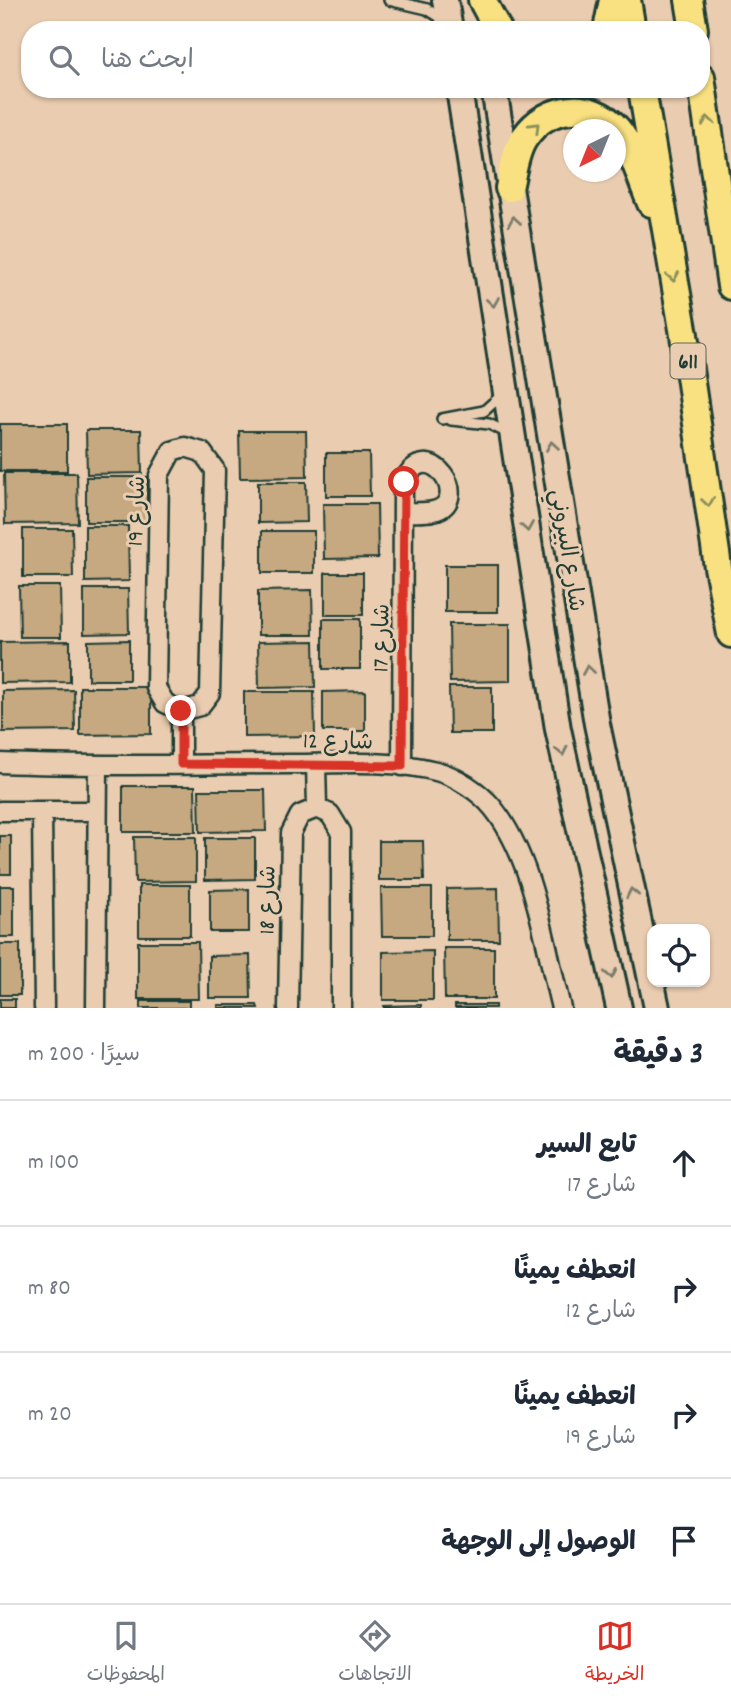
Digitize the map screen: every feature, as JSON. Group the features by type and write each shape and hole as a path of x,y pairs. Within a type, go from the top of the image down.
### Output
{"main road":[{"path":"481,0 493,21"},
{"path":"609,21 613,0"},
{"path":"626,0 630,21"},
{"path":"689,0 692,21"},
{"name":"611","path":"643,98 731,634"},
{"path":"704,98 731,286"},
{"path":"509,188 524,138 541,120 565,110 585,109 605,117 619,131 666,235"}],"street":[{"path":"481,0 484,21"},
{"name":"شارع البيروني","path":"460,98 558,729 619,1008"},
{"name":"شارع البيروني","path":"495,98 597,724 657,1008"},
{"name":"شارع 19","path":"186,447 202,452 215,470 210,693 200,706 181,711 165,703 156,688 159,475 172,450 186,447"},
{"name":"شارع 17","path":"402,766 405,512"},
{"path":"533,562 545,570 555,571 570,559"},
{"path":"542,615 551,605 563,601 579,613"},
{"path":"181,711 181,764"},
{"name":"شارع 12","path":"0,763 98,767 316,764 402,766 437,771 466,784 491,805 511,832 524,868 561,1008"},
{"path":"316,764 317,808 330,814 341,832 341,1008"},
{"path":"96,1008 98,767"},
{"name":"شارع 18","path":"288,1008 291,833 306,809 317,808"},
{"path":"0,811 97,811"},
{"path":"42,811 44,1008"}],"lane":[{"path":"389,0 426,9 448,18"},
{"path":"506,383 502,396 484,411 442,419 489,424 506,430 514,441"}],"building":[{"path":"0,424 67,424 67,471 0,471"},
{"path":"86,430 141,430 142,473 87,474"},
{"path":"239,431 306,431 307,477 240,478"},
{"path":"326,453 369,453 370,496 326,496"},
{"path":"4,473 77,473 78,523 5,524"},
{"path":"86,477 147,477 147,522 86,522"},
{"path":"258,482 306,482 307,522 258,523"},
{"path":"323,504 377,504 378,558 324,559"},
{"path":"85,526 128,526 129,581 85,582"},
{"path":"23,529 72,529 73,577 23,577"},
{"path":"262,531 314,531 314,573 262,573"},
{"path":"445,565 498,565 498,612 445,612"},
{"path":"325,573 363,573 363,615 325,615"},
{"path":"19,586 60,586 61,637 20,637"},
{"path":"84,589 128,589 129,633 84,634"},
{"path":"312,590 313,635 258,635 258,591"},
{"path":"323,619 360,619 360,669 323,669"},
{"path":"449,624 510,624 510,681 450,682"},
{"path":"129,640 129,680 88,680 88,641"},
{"path":"70,641 70,682 0,683 0,642"},
{"path":"314,641 315,687 259,688 258,642"},
{"path":"80,687 151,687 151,734 80,735"},
{"path":"449,687 492,687 492,733 450,733"},
{"path":"74,690 75,731 3,732 3,691"},
{"path":"365,691 365,731 323,731 323,692"},
{"path":"244,692 314,692 315,736 244,737"},
{"path":"123,786 195,786 196,832 123,832"},
{"path":"199,790 265,790 266,831 200,832"},
{"path":"0,836 11,836 11,874 0,874"},
{"path":"134,837 196,837 196,881 135,882"},
{"path":"205,838 255,838 255,879 205,880"},
{"path":"379,841 423,841 424,880 379,880"},
{"path":"139,885 190,885 190,936 139,936"},
{"path":"0,886 14,886 14,937 0,937"},
{"path":"381,888 432,888 432,936 382,936"},
{"path":"498,888 499,940 447,940 447,889"},
{"path":"249,889 249,932 210,932 210,890"},
{"path":"138,942 198,942 199,999 138,999"},
{"path":"0,944 20,944 20,995 0,995"},
{"path":"444,948 494,948 494,999 445,999"},
{"path":"433,951 433,1000 383,1000 383,952"},
{"path":"250,955 251,998 209,998 209,956"},
{"path":"0,999 15,999 15,1008 0,1008"},
{"path":"141,1001 189,1001 189,1008 141,1008"},
{"path":"218,1005 257,1005 258,1008 218,1008"},
{"path":"421,1005 421,1008 384,1008 384,1006"},
{"path":"455,1005 495,1005 495,1008 455,1008"}],"route":[{"path":"181,711 181,764 402,766 404,482"}]}
